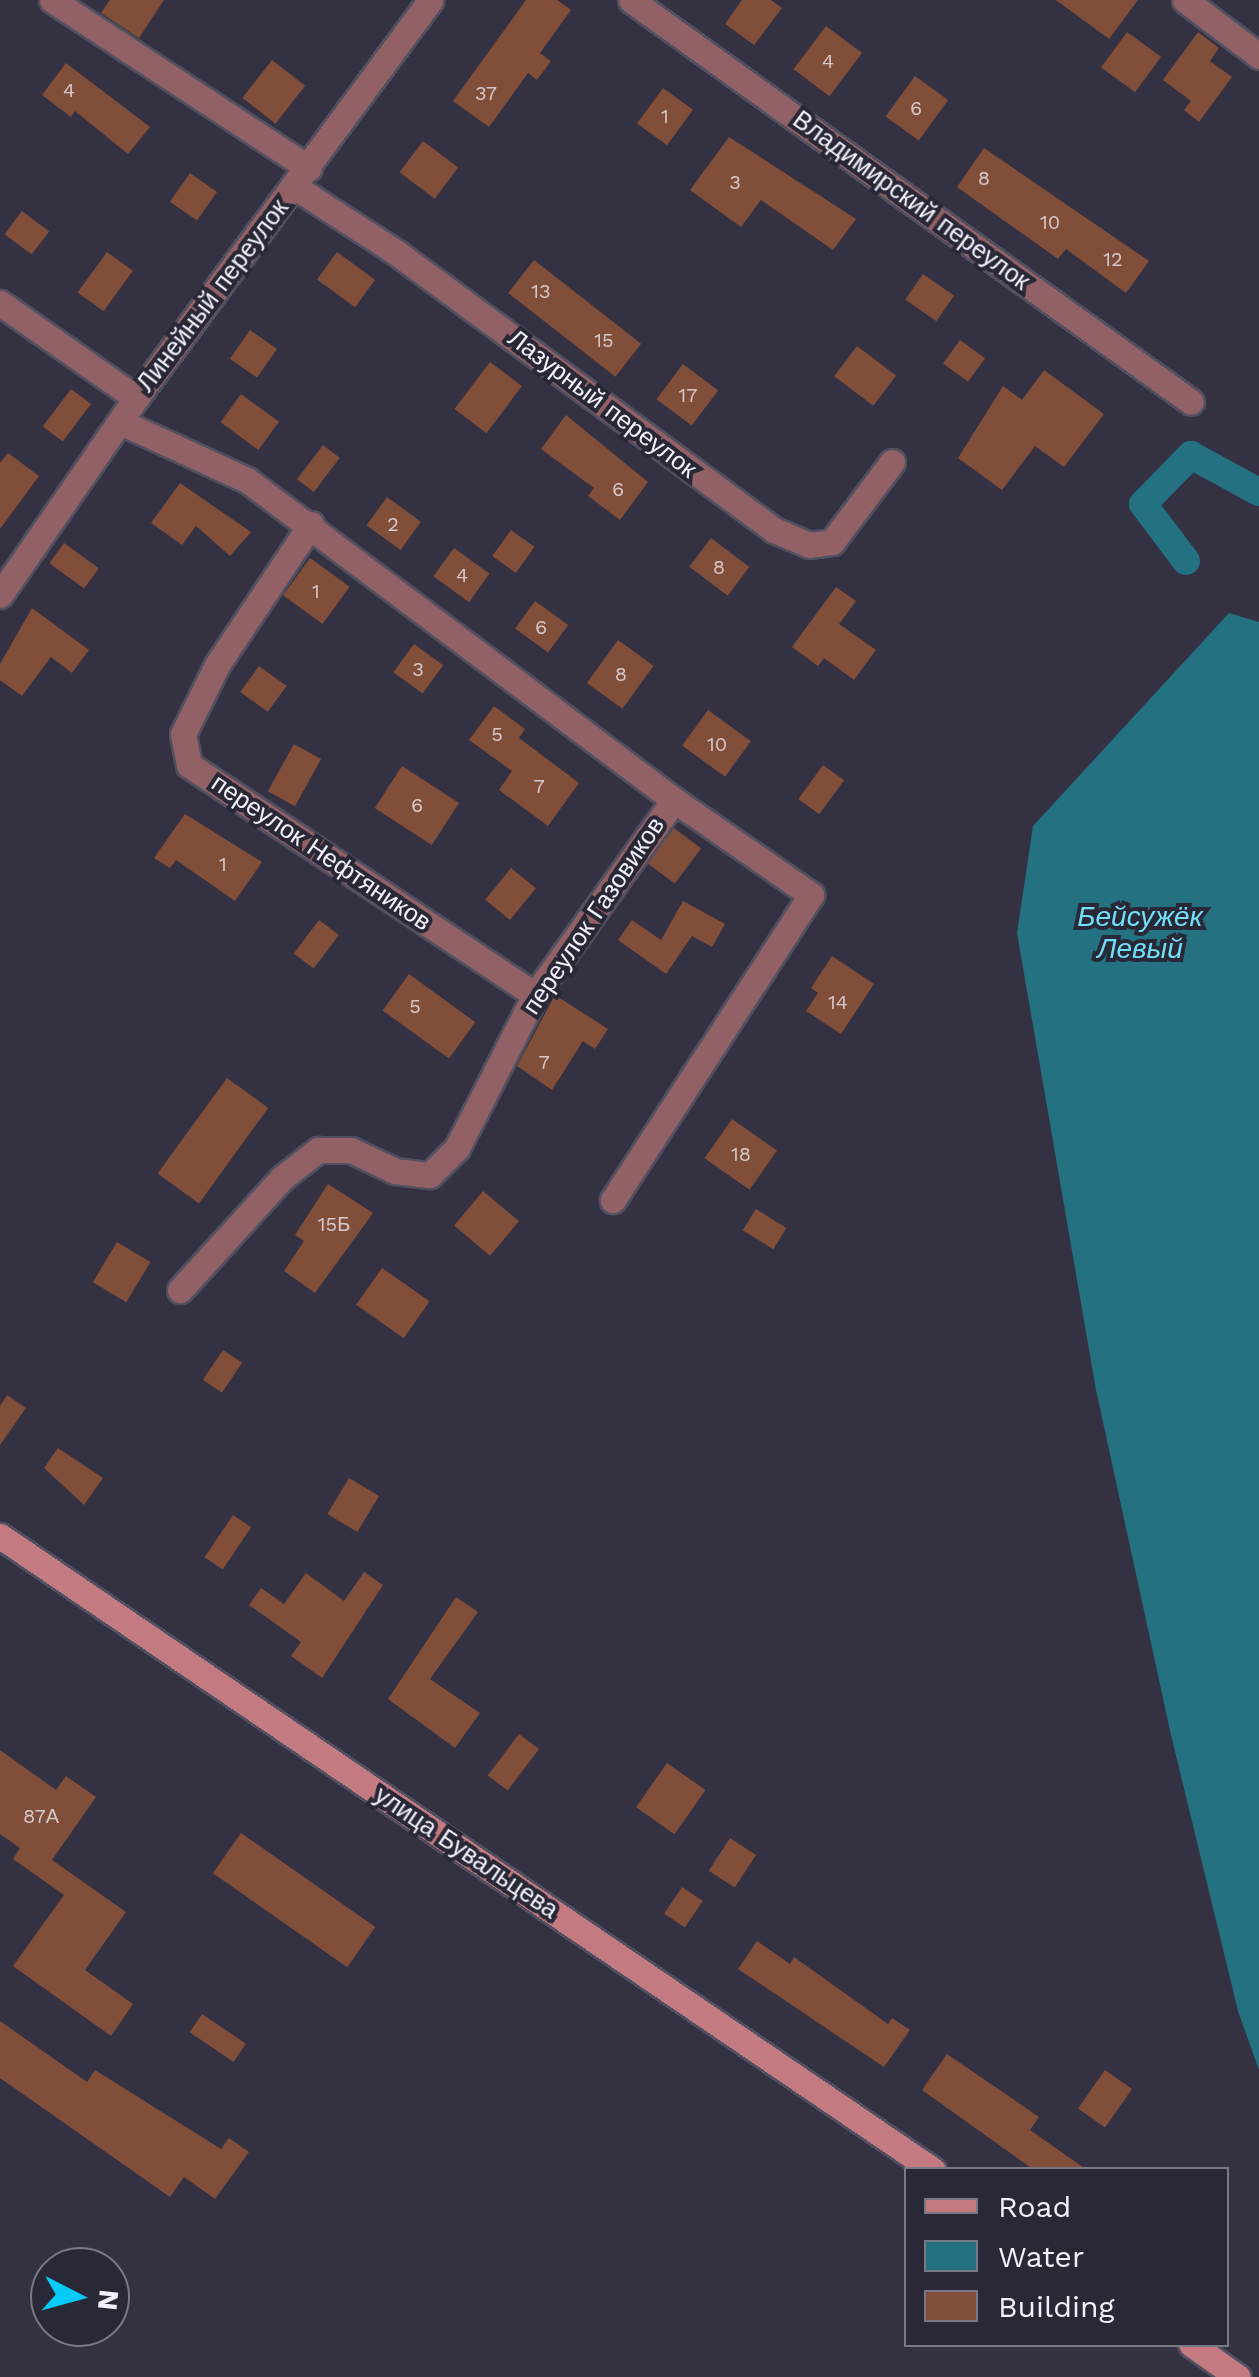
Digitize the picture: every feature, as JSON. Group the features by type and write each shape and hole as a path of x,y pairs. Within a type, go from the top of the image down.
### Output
{"street":[{"name":"Лазурный переулок","path":"52,0 302,178 397,253 774,530 809,546 832,542 892,462"},
{"name":"Линейный переулок","path":"0,595 123,423 136,398 430,0"},
{"name":"Владимирский переулок","path":"632,0 1191,402"},
{"path":"1185,0 1259,56"},
{"path":"0,303 136,398"},
{"name":"переулок Газовиков","path":"123,423 248,480 674,800 811,895 613,1200"},
{"name":"переулок Нефтяников","path":"311,524 200,700 183,734 189,766 535,994"},
{"name":"переулок Газовиков","path":"180,1290 282,1178 318,1150 351,1150 395,1171 430,1175 457,1148 535,994 674,800"},
{"name":"улица Бувальцева","path":"0,1536 929,2167"},
{"path":"1194,2347 1238,2377"}],"water":[{"name":"Бейсужёк Левый","path":"1229,613 1259,622 1259,2070 1238,2011 1171,1735 1096,1390 1017,933 1033,826"}],"building":[{"path":"110,0 164,0 139,38 101,13"},
{"path":"526,0 557,0 571,10 540,53 551,61 537,80 528,73 489,127 453,101"},
{"path":"742,0 771,0 782,8 754,45 725,24"},
{"path":"1056,0 1138,0 1109,39"},
{"path":"826,26 862,53 829,96 794,69"},
{"path":"1127,32 1161,57 1135,92 1101,68"},
{"path":"1198,32 1219,48 1210,61 1232,77 1199,122 1184,110 1191,101 1163,80"},
{"path":"272,60 305,86 276,124 242,98"},
{"path":"66,63 150,127 128,154 75,111 71,117 42,95"},
{"path":"915,76 948,100 919,141 886,116"},
{"path":"663,88 693,110 667,145 637,124"},
{"path":"729,137 856,219 833,250 761,200 741,227 690,190"},
{"path":"423,141 458,167 435,199 400,172"},
{"path":"984,148 1149,261 1126,293 1066,249 1058,259 957,187"},
{"path":"190,173 217,192 197,221 170,202"},
{"path":"22,211 49,231 32,255 5,234"},
{"path":"107,252 133,271 103,311 78,292"},
{"path":"337,252 375,280 355,307 317,280"},
{"path":"534,260 641,344 615,377 508,293"},
{"path":"923,274 954,296 936,321 905,299"},
{"path":"250,330 277,349 257,378 230,359"},
{"path":"960,340 985,358 968,382 943,363"},
{"path":"857,346 896,375 873,406 834,376"},
{"path":"490,362 522,386 486,433 454,409"},
{"path":"683,364 718,390 692,426 657,399"},
{"path":"1044,370 1104,414 1064,467 1035,446 1002,490 958,458 1003,386 1022,400"},
{"path":"71,389 91,404 63,442 43,427"},
{"path":"241,394 279,422 258,450 220,422"},
{"path":"566,415 648,482 620,520 588,496 594,488 541,449"},
{"path":"323,445 340,458 314,492 297,479"},
{"path":"8,453 39,476 0,529 0,463"},
{"path":"180,483 251,532 230,556 196,526 182,545 151,523"},
{"path":"387,497 421,522 400,550 366,525"},
{"path":"511,530 534,547 516,573 492,556"},
{"path":"711,538 749,567 728,596 689,567"},
{"path":"64,543 99,568 84,589 49,563"},
{"path":"454,548 490,574 469,602 433,576"},
{"path":"310,558 350,587 323,624 283,595"},
{"path":"836,587 856,601 839,624 876,650 854,680 824,658 818,666 792,647"},
{"path":"535,601 568,625 548,653 515,629"},
{"path":"32,608 89,650 72,673 51,657 22,696 0,680 0,664"},
{"path":"618,640 654,666 622,709 587,683"},
{"path":"414,644 443,665 423,693 393,672"},
{"path":"259,666 287,686 268,712 240,692"},
{"path":"494,706 525,729 519,738 579,783 548,826 499,790 512,771 469,740"},
{"path":"708,710 751,741 725,777 682,746"},
{"path":"294,744 321,759 295,806 268,791"},
{"path":"823,765 844,780 819,814 798,799"},
{"path":"402,766 459,803 432,845 375,808"},
{"path":"185,814 262,862 235,901 176,860 170,868 154,858"},
{"path":"674,828 701,848 675,884 648,863"},
{"path":"511,868 536,888 510,920 485,900"},
{"path":"683,901 725,924 712,947 692,936 666,974 618,940 632,920 661,940"},
{"path":"319,920 339,935 314,969 294,954"},
{"path":"832,956 874,984 841,1034 806,1011 818,993 811,988"},
{"path":"409,974 475,1022 449,1059 383,1010"},
{"path":"555,995 608,1029 595,1049 583,1041 552,1090 517,1066"},
{"path":"227,1078 268,1108 199,1203 158,1173"},
{"path":"732,1119 777,1151 750,1190 704,1158"},
{"path":"328,1184 373,1213 315,1293 284,1271 304,1241 295,1235"},
{"path":"483,1191 519,1221 490,1256 454,1225"},
{"path":"756,1209 787,1228 773,1249 743,1230"},
{"path":"117,1242 150,1262 126,1302 93,1282"},
{"path":"382,1268 430,1301 404,1338 356,1305"},
{"path":"223,1350 242,1363 222,1393 203,1380"},
{"path":"7,1395 26,1408 0,1445 0,1406"},
{"path":"58,1448 103,1478 84,1505 44,1468"},
{"path":"349,1478 379,1496 357,1532 327,1514"},
{"path":"233,1515 251,1527 223,1570 204,1557"},
{"path":"364,1572 383,1585 322,1678 291,1656 301,1642 249,1605 261,1588 284,1604 306,1573 344,1601"},
{"path":"456,1597 478,1612 430,1679 480,1713 455,1748 388,1699"},
{"path":"519,1734 539,1749 508,1791 488,1776"},
{"path":"0,1750 56,1790 66,1776 96,1797 52,1860 126,1912 85,1970 133,2004 111,2036 13,1966 64,1895 13,1859 20,1848 0,1834"},
{"path":"667,1763 706,1790 675,1834 636,1807"},
{"path":"241,1833 375,1927 347,1967 213,1873"},
{"path":"730,1838 756,1855 735,1888 709,1871"},
{"path":"682,1887 703,1901 685,1928 664,1914"},
{"path":"757,1941 790,1964 794,1957 888,2024 892,2018 910,2030 884,2067 738,1969"},
{"path":"202,2014 246,2044 234,2062 190,2032"},
{"path":"0,2021 87,2082 95,2070 221,2149 229,2138 249,2152 215,2199 184,2177 170,2197 0,2078"},
{"path":"947,2054 1039,2117 1030,2130 1083,2167 1030,2167 922,2090"},
{"path":"1105,2070 1132,2089 1105,2127 1078,2109"}],"waterway":[{"path":"1186,561 1143,504 1191,455 1259,492"}]}
